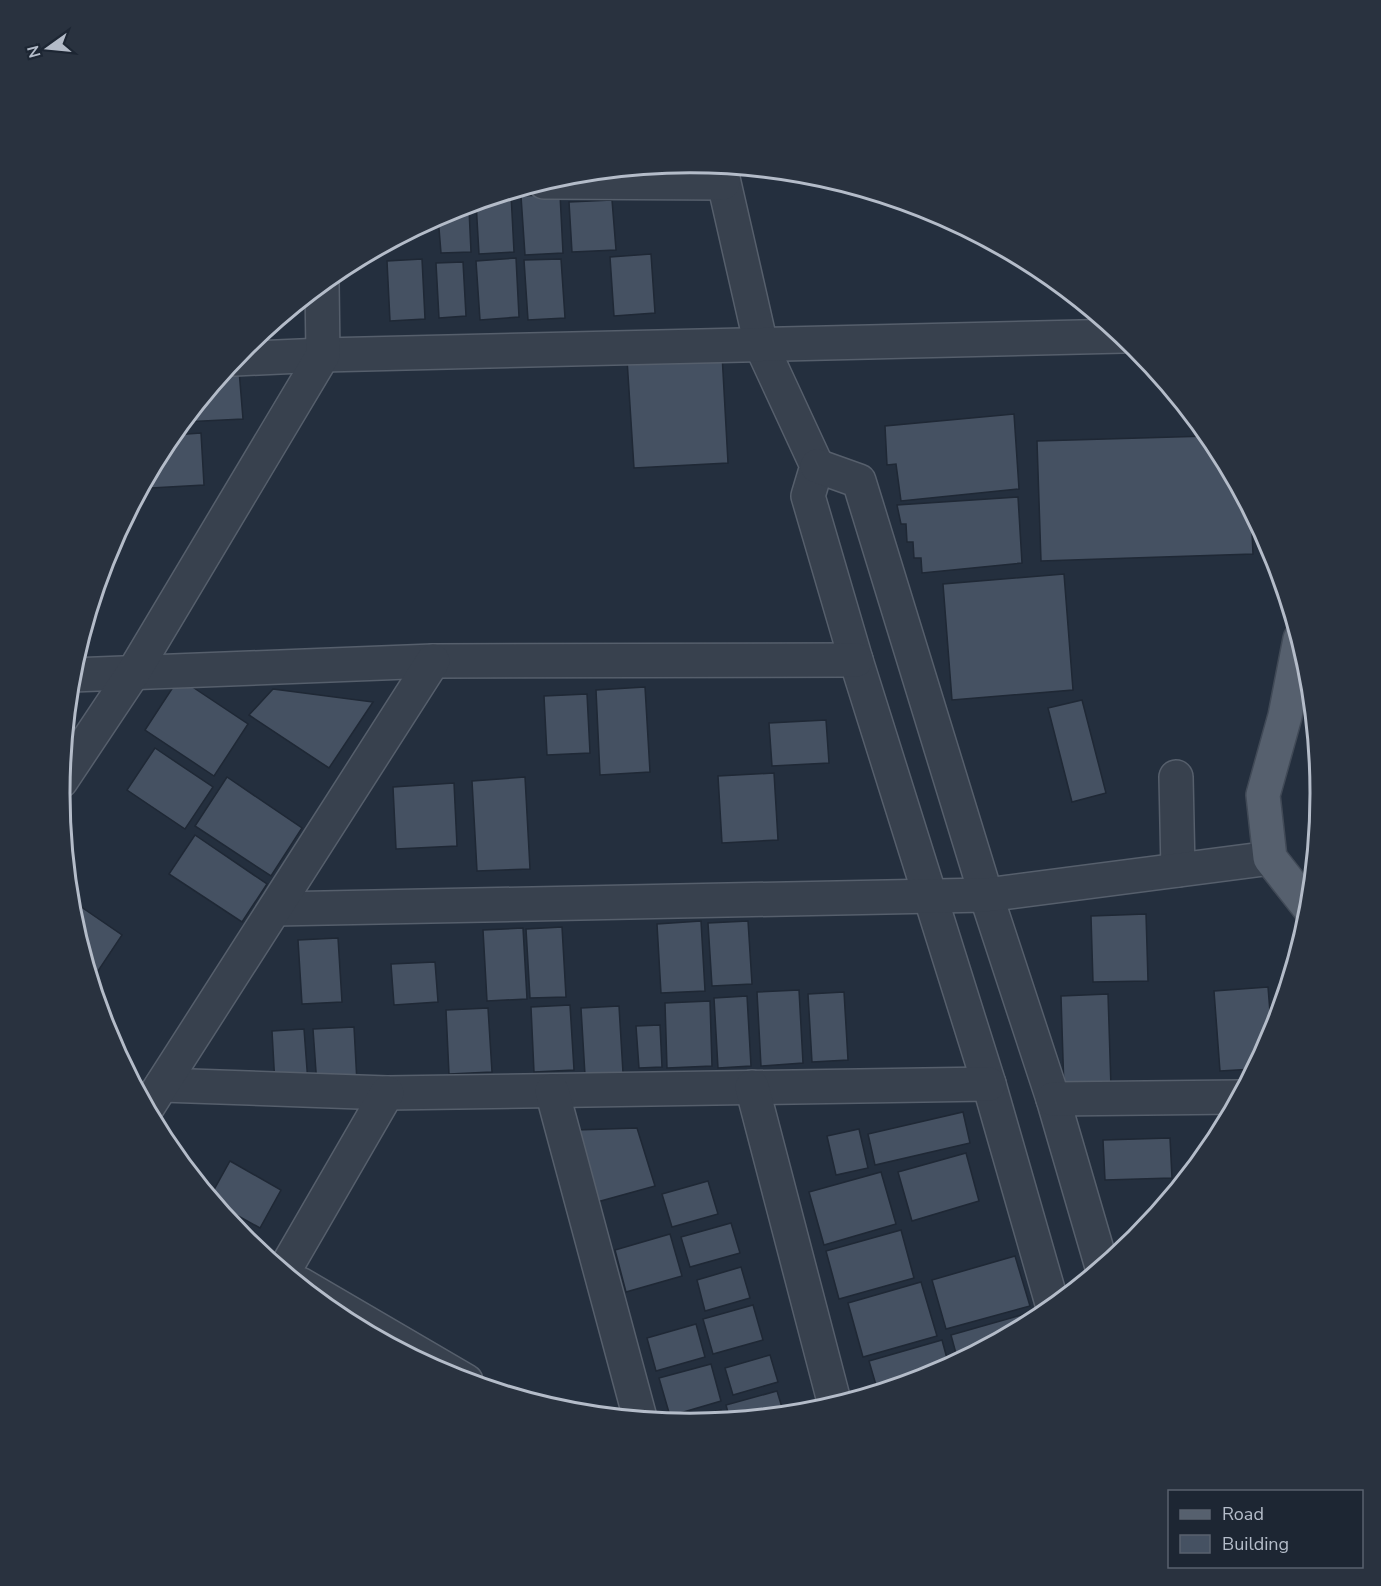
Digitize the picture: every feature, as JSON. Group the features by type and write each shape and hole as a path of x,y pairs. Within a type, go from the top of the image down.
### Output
{"main road":[{"path":"1296,660 1285,716 1263,795 1270,858 1301,898"}],"street":[{"path":"602,179 722,174 761,345 818,466 808,496 856,660 989,1084 1050,1298"},
{"path":"71,766 134,673 323,355 322,294"},
{"path":"249,358 1109,336"},
{"path":"818,466 859,481 986,895 1053,1099 1100,1259"},
{"path":"82,675 433,661 856,660"},
{"path":"155,1096 433,661"},
{"path":"1176,777 1178,870"},
{"path":"275,909 986,895 1270,858"},
{"path":"155,1096 989,1084"},
{"path":"752,1088 833,1396"},
{"path":"552,1091 638,1411"},
{"path":"288,1264 387,1094"},
{"path":"1053,1099 1230,1097"}],"building":[{"path":"560,194 563,253 525,255 521,197"},
{"path":"511,200 514,252 479,254 477,211"},
{"path":"612,200 616,250 572,252 569,202"},
{"path":"469,214 471,252 441,253 439,227"},
{"path":"651,254 655,313 614,316 610,257"},
{"path":"516,258 519,317 480,320 476,261"},
{"path":"422,259 425,319 390,321 387,261"},
{"path":"561,259 565,318 528,320 524,260"},
{"path":"463,262 466,316 439,318 436,263"},
{"path":"722,354 728,463 634,468 627,359"},
{"path":"237,370 243,419 195,421 224,384"},
{"path":"1014,414 1019,489 901,501 896,464 887,465 885,426"},
{"path":"201,433 204,485 151,488 175,449 186,434"},
{"path":"1197,436 1247,519 1252,530 1253,554 1041,561 1037,441"},
{"path":"1018,497 1022,563 922,573 921,558 914,558 913,542 907,542 906,524 901,524 897,505"},
{"path":"1064,574 1073,690 952,700 943,584"},
{"path":"179,678 248,724 214,776 145,730"},
{"path":"645,687 650,772 600,775 596,690"},
{"path":"273,689 373,702 329,768 249,715"},
{"path":"587,694 590,753 547,755 544,696"},
{"path":"1082,700 1106,793 1072,802 1048,708"},
{"path":"826,720 829,763 772,766 769,723"},
{"path":"155,748 213,787 185,829 127,790"},
{"path":"774,773 778,840 722,843 718,776"},
{"path":"227,777 302,828 271,876 195,826"},
{"path":"525,777 530,869 477,871 472,781"},
{"path":"454,783 457,846 396,849 393,787"},
{"path":"195,835 267,884 242,922 169,874"},
{"path":"81,907 122,935 97,972"},
{"path":"1146,914 1148,981 1093,982 1091,916"},
{"path":"701,921 705,991 661,993 657,924"},
{"path":"748,921 752,984 712,986 708,923"},
{"path":"562,927 566,997 530,998 526,929"},
{"path":"523,928 527,999 487,1001 483,930"},
{"path":"338,938 342,1002 302,1004 298,940"},
{"path":"435,962 438,1002 394,1005 391,964"},
{"path":"1268,987 1270,1012 1246,1069 1220,1071 1214,991"},
{"path":"799,990 803,1063 761,1066 757,992"},
{"path":"844,992 848,1060 812,1062 808,994"},
{"path":"1108,994 1111,1088 1064,1090 1061,996"},
{"path":"747,996 751,1066 718,1068 714,998"},
{"path":"710,1001 712,1066 667,1068 665,1003"},
{"path":"570,1005 574,1070 534,1072 531,1007"},
{"path":"619,1006 623,1073 585,1075 581,1008"},
{"path":"488,1008 492,1072 449,1074 446,1010"},
{"path":"660,1025 662,1067 639,1068 636,1026"},
{"path":"354,1027 357,1083 317,1086 313,1029"},
{"path":"304,1029 308,1083 275,1085 272,1031"},
{"path":"963,1112 970,1143 875,1165 868,1134"},
{"path":"637,1128 655,1186 597,1202 576,1130"},
{"path":"859,1129 868,1168 836,1175 827,1136"},
{"path":"1170,1138 1172,1178 1105,1180 1103,1140"},
{"path":"966,1153 979,1201 912,1221 898,1172"},
{"path":"230,1161 281,1190 260,1228 236,1215 214,1189"},
{"path":"881,1172 896,1224 824,1245 809,1192"},
{"path":"708,1181 718,1214 672,1227 662,1194"},
{"path":"731,1223 740,1253 690,1267 681,1237"},
{"path":"901,1230 914,1278 839,1299 826,1251"},
{"path":"670,1234 682,1276 626,1292 615,1250"},
{"path":"1015,1256 1030,1306 946,1329 932,1280"},
{"path":"741,1267 750,1298 705,1311 697,1280"},
{"path":"921,1282 937,1336 863,1357 848,1303"},
{"path":"753,1305 763,1340 713,1354 703,1319"},
{"path":"1028,1313 956,1353 951,1335"},
{"path":"696,1324 705,1357 656,1371 647,1338"},
{"path":"942,1340 947,1357 876,1384 869,1361"},
{"path":"770,1355 778,1382 733,1395 725,1368"},
{"path":"711,1364 721,1401 681,1413 669,1412 659,1378"},
{"path":"777,1391 782,1406 728,1412 726,1405"}]}
